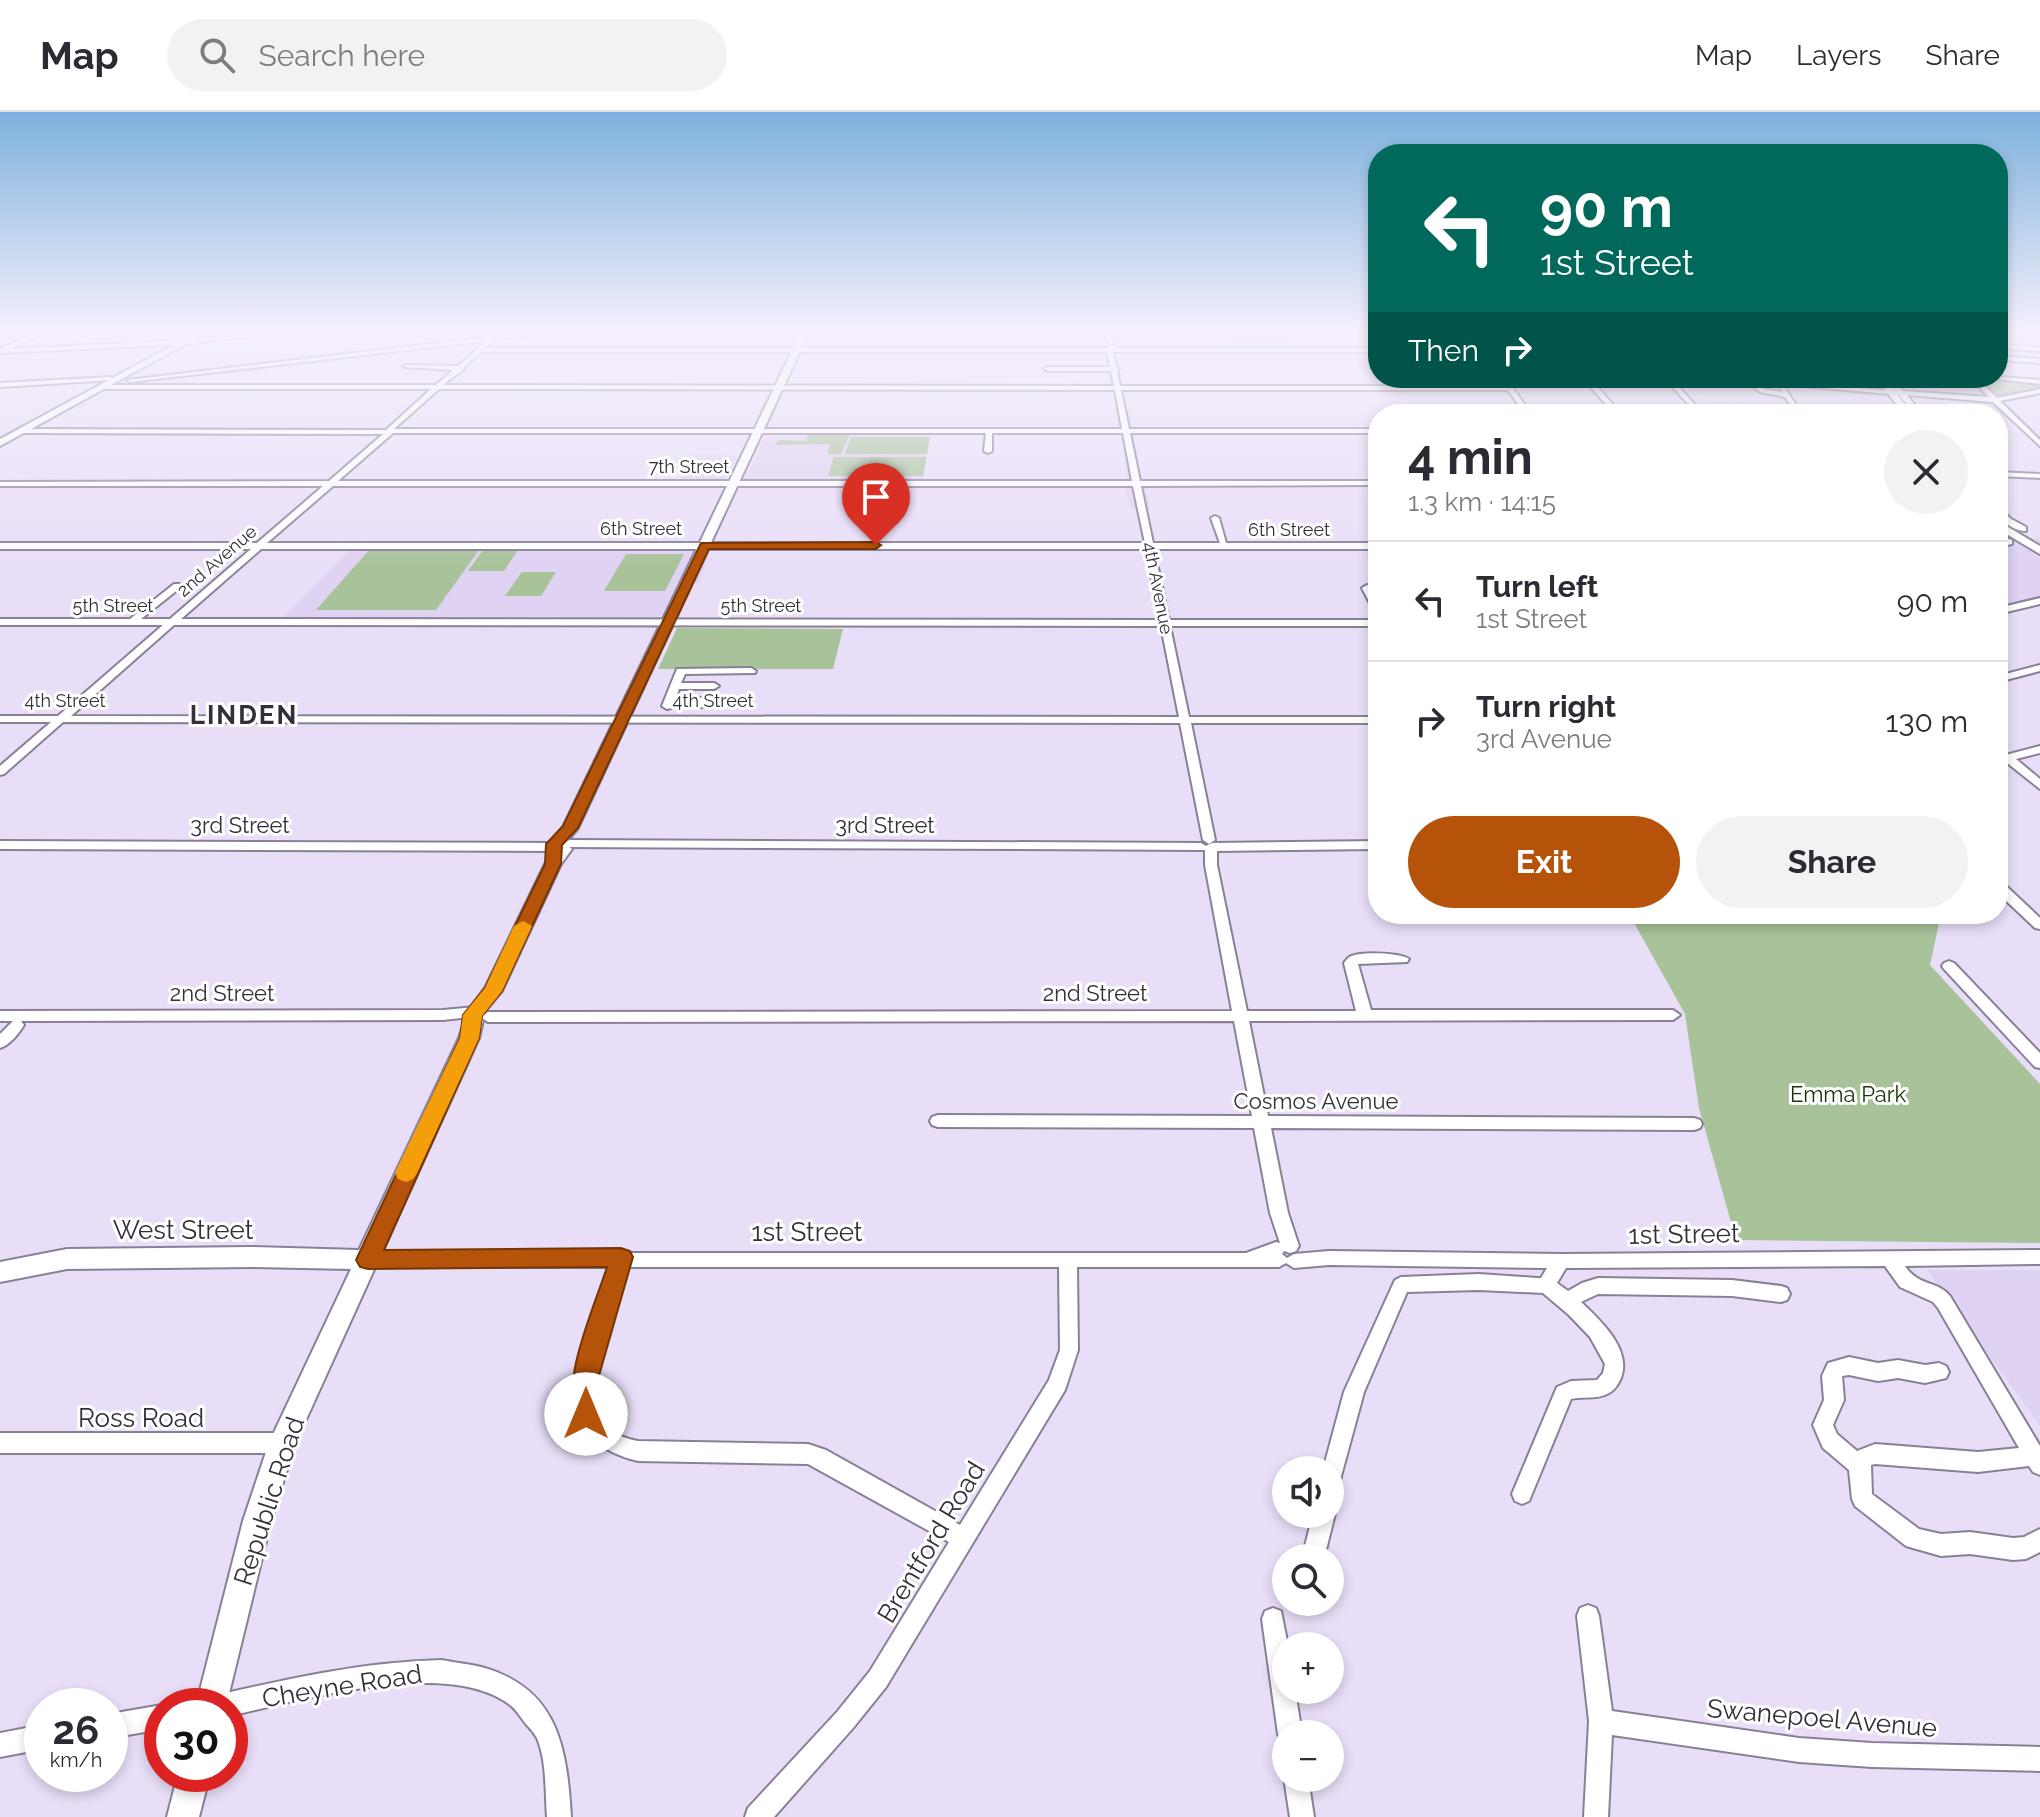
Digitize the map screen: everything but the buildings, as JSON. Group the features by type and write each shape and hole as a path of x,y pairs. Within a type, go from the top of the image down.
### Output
{"main road":[{"path":"0,443 59,410"},
{"name":"Republic Road","path":"215,1688 257,1521 282,1443 768,410"},
{"path":"2014,535 2040,551"},
{"path":"2014,535 2040,557"},
{"name":"West Street","path":"0,1272 67,1259 252,1257 368,1260"},
{"path":"183,1817 189,1792"}],"street":[{"name":"2nd Avenue","path":"0,772 414,410"},
{"name":"4th Avenue","path":"1123,410 1286,1252"},
{"path":"2008,412 2036,436 2040,444"},
{"path":"2018,422 2030,424"},
{"path":"21,431 1368,431"},
{"path":"455,444 467,431"},
{"path":"988,451 989,434"},
{"path":"2008,474 2040,476"},
{"name":"7th Street","path":"0,484 1368,483"},
{"path":"1215,518 1223,542"},
{"name":"6th Street","path":"0,546 1368,546"},
{"path":"132,622 177,586"},
{"path":"2008,609 2035,603 2040,608"},
{"name":"5th Street","path":"0,622 1368,623"},
{"path":"2008,676 2040,668"},
{"path":"703,705 699,700 668,703 681,671 751,671"},
{"path":"675,686 714,686"},
{"name":"4th Street","path":"0,719 1368,720"},
{"path":"2008,758 2040,749"},
{"path":"2008,763 2040,785"},
{"name":"3rd Street","path":"0,845 1368,845"},
{"path":"2008,895 2040,925"},
{"path":"1365,1016 1351,963 1356,959 1402,959"},
{"path":"1949,966 2040,1063"},
{"name":"2nd Street","path":"0,1016 1673,1015"},
{"path":"0,1043 17,1025"},
{"name":"Cosmos Avenue","path":"938,1121 1694,1124"},
{"name":"1st Street","path":"368,1260 621,1257 1245,1258 1286,1252 1329,1258 1561,1261 2040,1257"},
{"path":"621,1257 583,1386 586,1414 604,1439 622,1449 638,1451 798,1453 819,1457 964,1539"},
{"path":"1890,1258 1906,1282 1939,1296 1944,1302 2037,1460 1978,1462 1875,1454 1862,1459 1859,1466 1862,1499 1914,1538 1941,1545 1970,1543 2013,1549 2026,1548 2040,1540"},
{"name":"Brentford Road","path":"757,1817 866,1696 899,1650 1058,1384 1069,1359 1068,1259"},
{"path":"1546,1285 1561,1261"},
{"path":"1337,1456 1354,1392 1401,1285 1479,1282 1546,1285 1568,1301 1613,1357 1614,1370 1601,1388 1592,1391 1573,1388 1564,1393 1522,1494"},
{"path":"1568,1301 1598,1286 1732,1288 1781,1294"},
{"path":"1859,1466 1830,1441 1823,1425 1834,1400 1832,1376 1835,1369 1849,1366 1878,1372 1898,1369 1925,1374 1939,1372"},
{"name":"Ross Road","path":"0,1443 282,1443"},
{"path":"1588,1616 1601,1721 1596,1817"},
{"path":"1273,1619 1288,1720"},
{"name":"Cheyne Road","path":"248,1701 399,1672 447,1672 487,1680 516,1694 543,1725 554,1758 559,1817"},
{"name":"Swanepoel Avenue","path":"1601,1721 1799,1750 2040,1759"},
{"path":"0,1745 24,1740"},
{"path":"1298,1792 1302,1817"}],"shaded area":[{"path":"1115,410 1131,410 1133,429 1164,429 1165,434 1132,434 1142,482 1241,482 1242,486 1146,487 1150,509 1131,509 1125,488 1089,487 1089,482 1127,482 1122,434 1079,434 1079,430 1120,429"},
{"path":"766,434 930,434 923,479 832,479 829,488 738,487 711,544 754,544 751,551 710,551 698,583 680,583 688,563 658,621 279,621 351,549 695,550 727,480 820,480 745,479"},
{"path":"694,455 737,456 726,479 681,479"},
{"path":"2040,538 2040,601 2008,607 2008,545"},
{"path":"1927,1270 2040,1270 2040,1426"}],"green space":[{"path":"808,435 850,435 841,454 827,454 830,444 775,445 778,440 806,441"},
{"path":"851,437 930,437 927,454 845,454"},
{"path":"834,457 927,457 923,476 828,476"},
{"path":"370,549 479,550 436,610 316,610"},
{"path":"483,550 518,550 504,571 468,571"},
{"path":"626,554 684,554 665,591 604,591"},
{"path":"522,572 556,572 541,596 505,596"},
{"path":"677,628 843,629 833,669 658,669"},
{"name":"Emma Park","path":"1635,924 1939,924 1930,965 2040,1084 2040,1243 1736,1240 1699,1108 1685,1014"}],"slow traffic":[{"path":"406,1173 469,1038 474,1020 472,1015 493,991 523,926"}],"district":[{"name":"LINDEN","path":"244,715"}],"route":[{"path":"586,1414 582,1400 583,1386 621,1257 368,1260 469,1038 474,1020 472,1015 493,991 553,864 554,844 570,828 705,545 876,545"}]}
